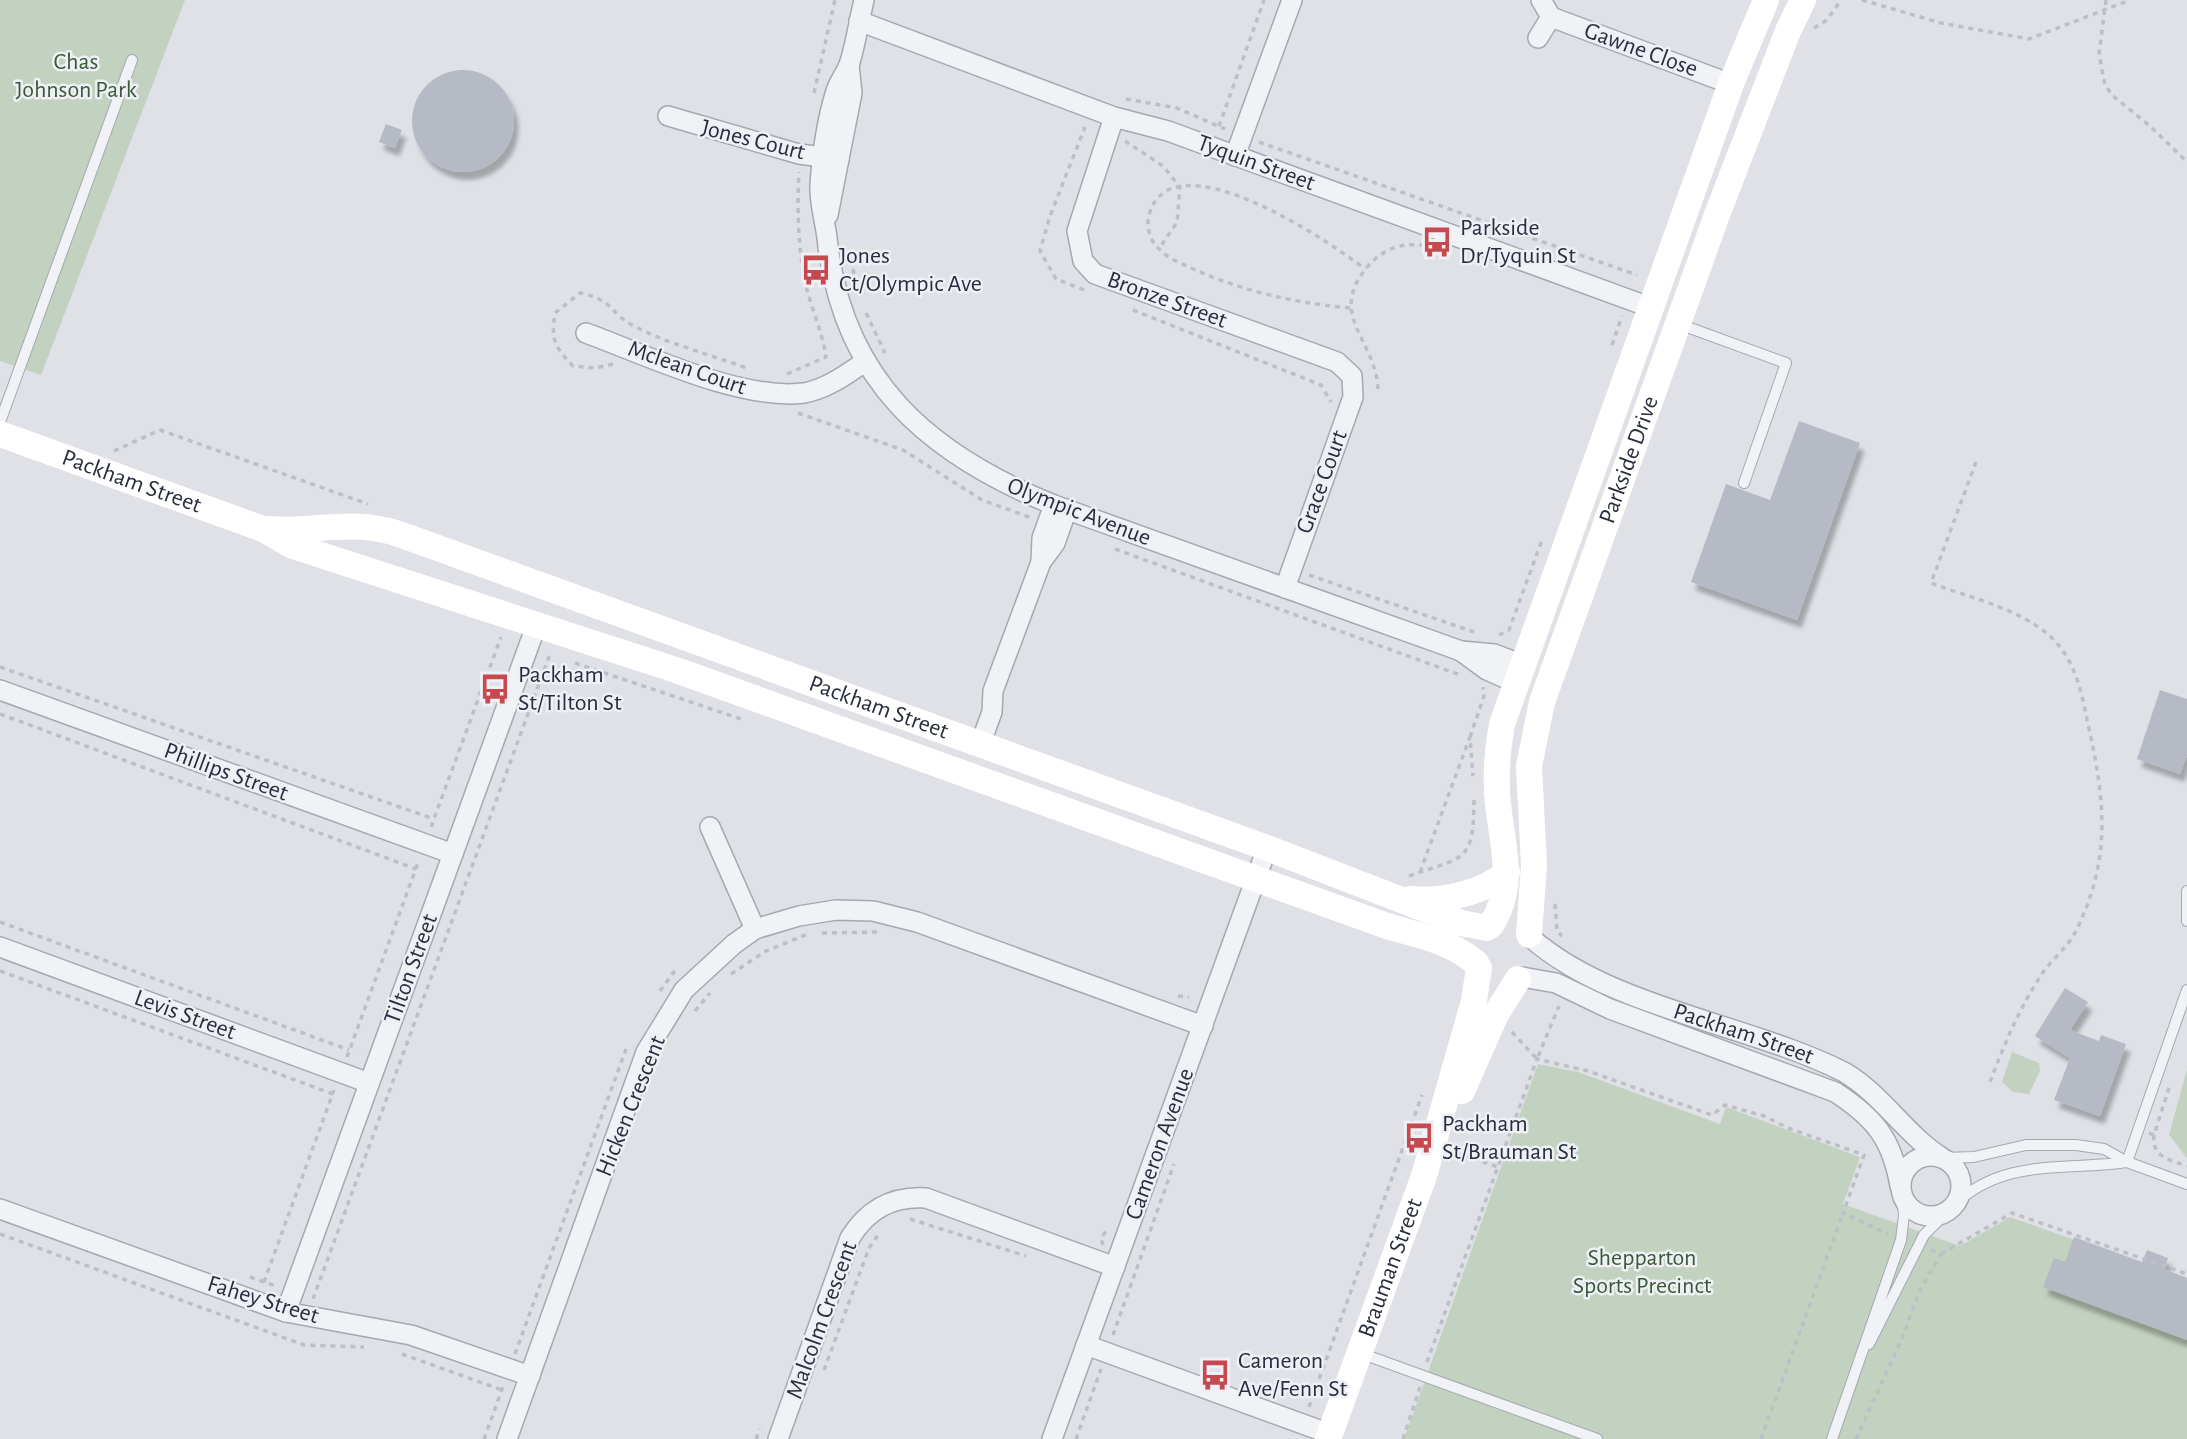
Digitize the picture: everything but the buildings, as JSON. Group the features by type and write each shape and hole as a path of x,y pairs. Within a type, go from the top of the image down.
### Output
{"street":[{"name":"Olympic Avenue","path":"864,0 849,64 852,93 831,158 826,229 829,260 850,331 892,398 925,434 965,463 1003,484 1461,651 1487,670 1519,674"},
{"path":"1235,156 1292,0"},
{"name":"Gawne Close","path":"1541,0 1552,17 1731,84"},
{"name":"Parkside Drive","path":"1489,927 1505,898 1507,872 1498,805 1497,756 1502,724 1731,84 1766,0"},
{"name":"Parkside Drive","path":"1530,936 1534,865 1529,766 1548,685 1718,212 1788,31 1803,0"},
{"name":"Gawne Close","path":"1538,38 1552,17"},
{"name":"Tyquin Street","path":"859,21 1114,117 1168,131 1652,307"},
{"name":"Jones Court","path":"668,116 765,145 831,158"},
{"name":"Bronze Street","path":"1114,117 1077,231 1083,261 1095,274 1337,362 1352,376"},
{"path":"1689,201 1718,212"},
{"path":"1652,307 1680,321"},
{"name":"Mclean Court","path":"586,333 745,390 773,394 806,393 837,381 866,360"},
{"name":"Grace Court","path":"1284,588 1353,397 1352,376"},
{"name":"Packham Street","path":"0,434 263,529 293,546 378,571 532,636 676,670 963,771 1387,926 1447,943 1478,965"},
{"path":"963,771 973,743 992,712 993,691 1041,562 1042,538 1061,507"},
{"name":"Packham Street","path":"263,529 289,531 358,524 375,526 1267,848 1461,923 1489,927"},
{"path":"532,636 548,590"},
{"name":"Tilton Street","path":"286,1312 532,636"},
{"path":"1519,674 1548,685"},
{"name":"Phillips Street","path":"0,690 453,854"},
{"path":"710,827 755,929"},
{"name":"Cameron Avenue","path":"1052,1439 1267,848"},
{"path":"1399,897 1424,900 1444,897 1491,885 1507,872"},
{"name":"Hicken Crescent","path":"507,1439 646,1052 684,990 734,944 755,929 836,910 873,911 917,922 1203,1026"},
{"path":"1513,923 1530,936 1534,956 1530,968 1520,978 1496,981 1478,965 1476,944 1489,927 1513,923"},
{"name":"Packham Street","path":"1530,936 1553,955 1614,986 1844,1072 1879,1097 1916,1139 1952,1164 1960,1179 1961,1190 1951,1208"},
{"name":"Levis Street","path":"0,947 369,1083"},
{"name":"Brauman Street","path":"1462,1074 1478,965"},
{"name":"Packham Street","path":"1520,978 1549,981 1620,1013 1835,1092 1863,1112 1888,1141 1901,1191"},
{"name":"Brauman Street","path":"1329,1437 1462,1074 1520,978"},
{"path":"1942,1157 1927,1155 1913,1161 1903,1172 1901,1191 1910,1208 1924,1216 1935,1216 1951,1208"},
{"name":"Malcolm Crescent","path":"778,1439 850,1238 860,1223 884,1204 911,1197 926,1198 1115,1267"},
{"name":"Fahey Street","path":"0,1209 286,1312 411,1335 530,1376"},
{"path":"1086,1345 1303,1424 1329,1437"}],"lane":[{"path":"0,422 132,60"},
{"path":"1680,321 1786,363 1744,483"},
{"path":"2187,891 2187,921"},
{"path":"2127,1162 2187,990"},
{"path":"1942,1157 1974,1157 2026,1145 2067,1144 2104,1149 2127,1162 2187,1184"},
{"path":"1862,1357 1926,1232 1977,1185 2022,1171 2059,1165 2127,1162"},
{"path":"1832,1439 1901,1240 1904,1214 1901,1191"},
{"path":"1359,1353 1597,1439"}],"path":[{"path":"1219,126 1264,0"},
{"path":"1808,33 1827,20 1840,0"},
{"path":"1862,0 1941,23 2020,39 2034,38 2130,0"},
{"path":"2106,0 2099,54 2105,85 2112,95 2150,126 2187,162"},
{"path":"1123,141 1163,166 1180,187 1177,222 1159,249"},
{"path":"1350,308 1282,299 1245,289 1193,268 1159,249 1151,239 1149,215 1160,197 1180,187 1204,187 1258,203 1318,235 1365,269"},
{"path":"1378,389 1374,366 1352,321 1351,295 1365,269 1376,257 1391,248 1408,244 1431,246"},
{"path":"852,261 859,298"},
{"path":"864,310 889,360"},
{"path":"1976,462 1931,583 2024,618 2058,643 2071,661 2080,684 2103,799 2101,847 2091,895 2067,947 2042,973 2011,1026 1990,1082"},
{"path":"1292,568 1479,634"},
{"path":"1492,638 1499,635"},
{"path":"264,1282 501,636 532,636 747,721"},
{"path":"0,667 434,819"},
{"path":"0,714 415,869"},
{"path":"1473,779 1470,737 1420,872 1453,863 1464,854 1473,828 1474,793"},
{"path":"1554,892 1557,931 1565,940"},
{"path":"0,922 349,1050"},
{"path":"721,980 766,951 813,933 885,932"},
{"path":"655,999 668,976 677,968"},
{"path":"0,971 333,1094"},
{"path":"1403,1439 1422,1375 1497,1167 1567,988"},
{"path":"687,1020 713,990"},
{"path":"1165,992 1189,997"},
{"path":"484,1439 628,1045"},
{"path":"1537,1059 1588,1071 1712,1115 1725,1105 1759,1114 1864,1154 1760,1439"},
{"path":"1303,1424 1426,1087"},
{"path":"2154,1135 2154,1147 2158,1154 2187,1166"},
{"path":"1454,1152 1497,1167"},
{"path":"1843,1213 1901,1240"},
{"path":"1856,1439 1903,1336 1920,1290 1941,1254 2012,1213 2187,1274"},
{"path":"899,1220 912,1219 1026,1256"},
{"path":"822,1375 869,1248 880,1231"},
{"path":"1091,1238 1101,1238"},
{"path":"1919,1245 1941,1254"},
{"path":"756,1439 761,1426"}],"green space":[{"name":"Chas Johnson Park","path":"0,0 185,0 41,375 0,361"},
{"path":"2012,1052 2039,1063 2040,1071 2029,1094 2013,1092 2002,1082"},
{"name":"Shepparton Sports Precinct","path":"1538,1064 1578,1072 1720,1124 1726,1107 1860,1157 1843,1204 1960,1246 2010,1217 2187,1280 2187,1439 1404,1439"},
{"path":"2187,1069 2187,1158 2169,1135"}],"place":[{"name":"Parkside Dr/Tyquin St","path":"1437,242"},
{"name":"Jones Ct/Olympic Ave","path":"816,270"},
{"name":"Packham St/Tilton St","path":"495,689"},
{"name":"Packham St/Brauman St","path":"1419,1138"},
{"name":"Cameron Ave/Fenn St","path":"1215,1375"}]}
